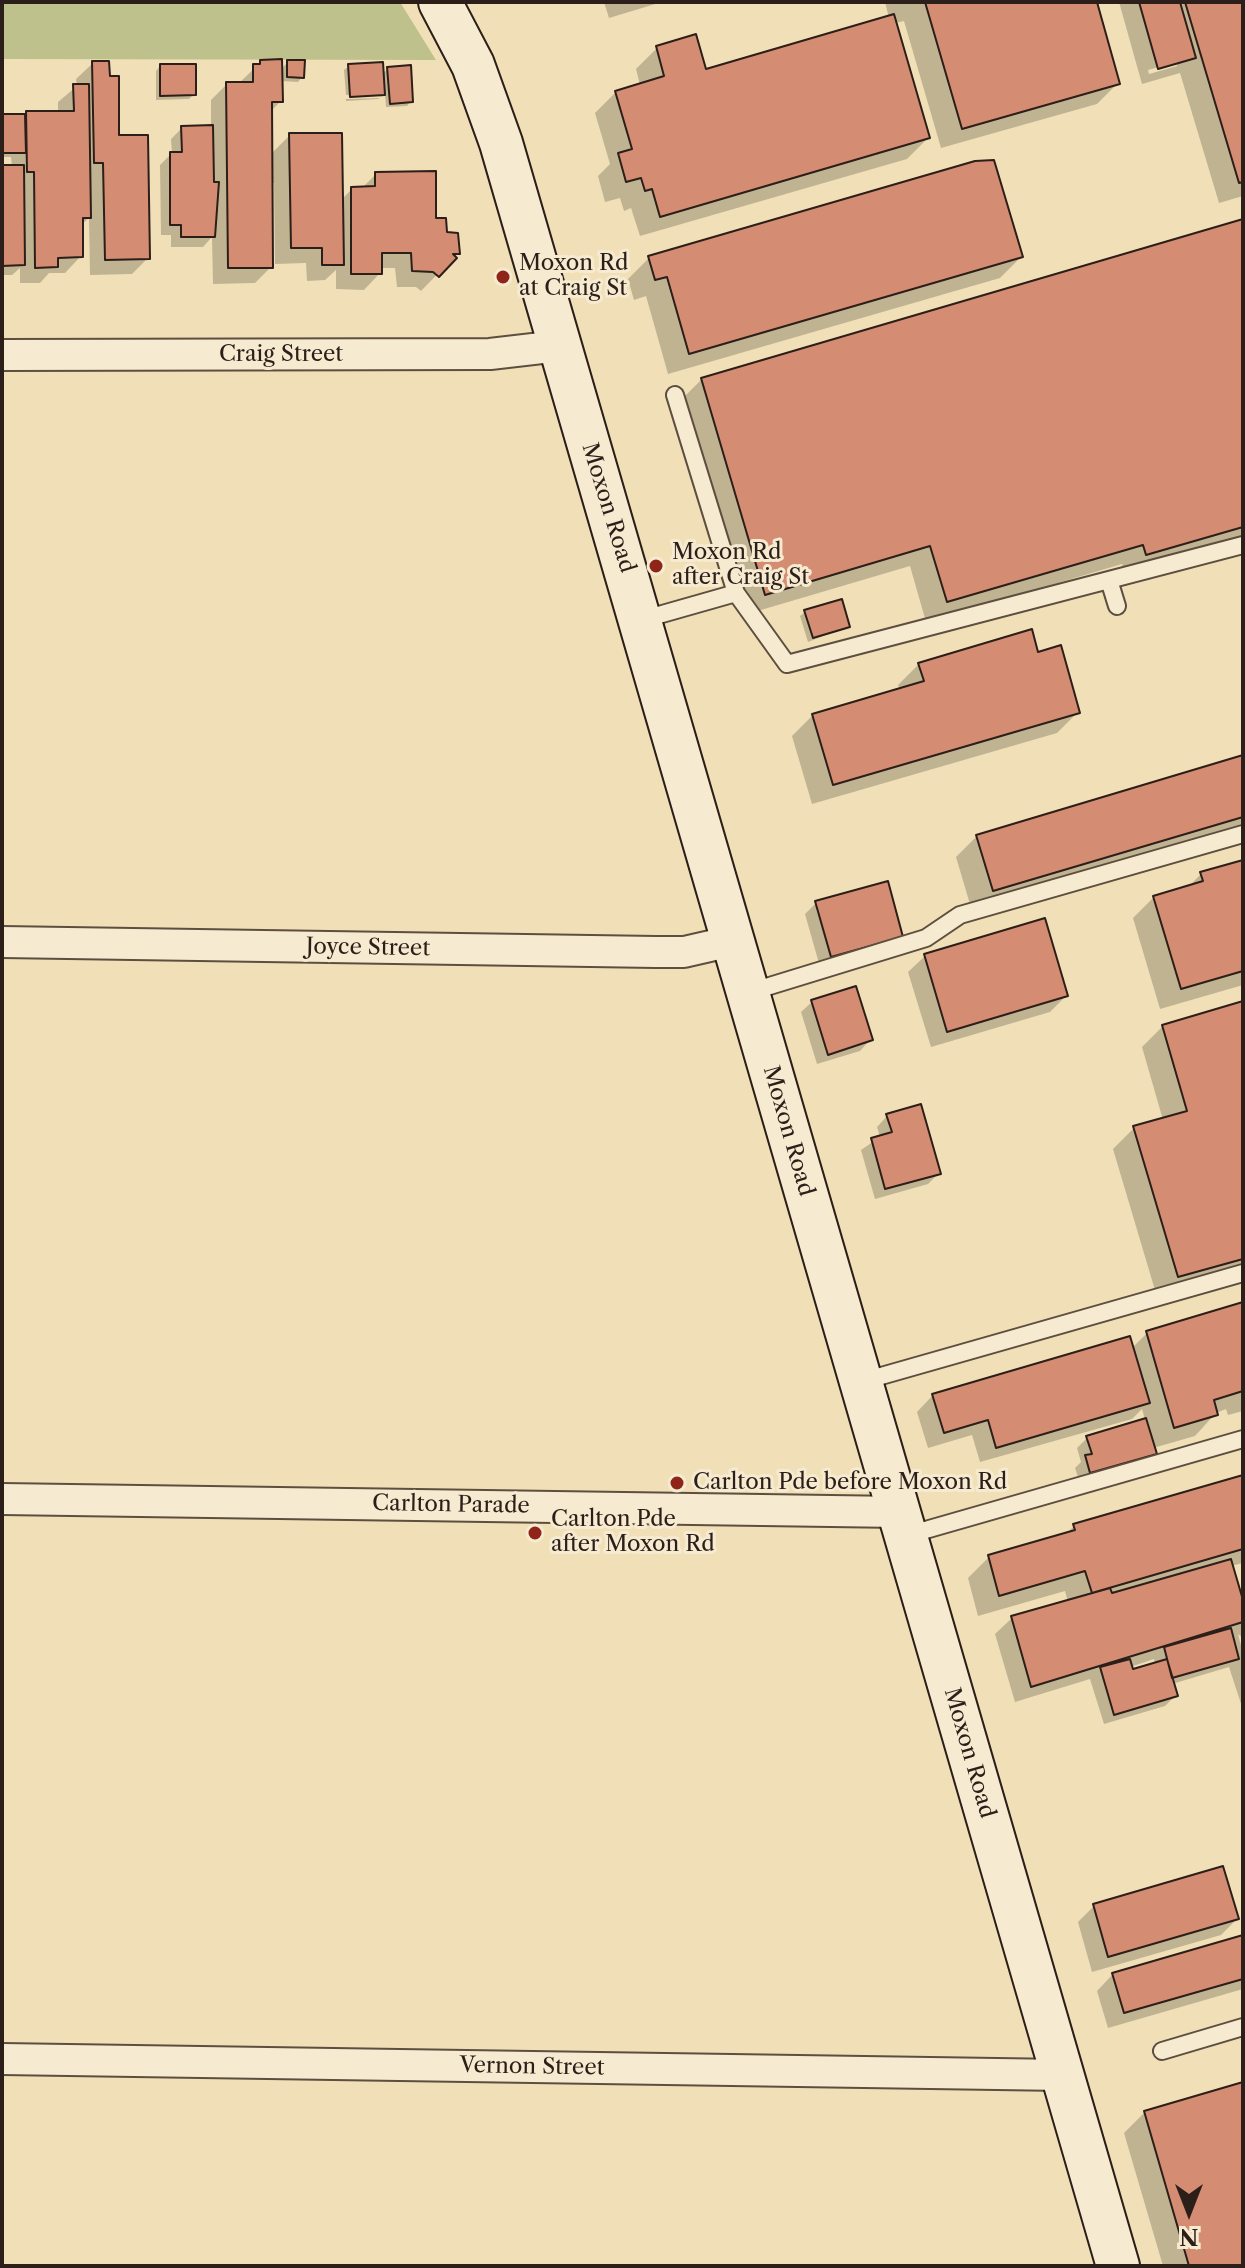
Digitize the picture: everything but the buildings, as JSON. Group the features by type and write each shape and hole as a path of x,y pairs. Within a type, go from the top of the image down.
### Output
{"main road":[{"name":"Moxon Road","path":"440,2 455,26 488,105 641,620 858,1382 903,1524 1118,2266"}],"street":[{"name":"Craig Street","path":"2,355 490,354 559,346"},
{"name":"Joyce Street","path":"2,942 684,952 732,941"},
{"name":"Carlton Parade","path":"2,1499 903,1524"},
{"name":"Vernon Street","path":"2,2059 1063,2075"}],"lane":[{"path":"675,395 736,593 787,664 1243,545"},
{"path":"1109,580 1117,606"},
{"path":"641,620 736,593"},
{"path":"748,992 926,938 960,915 1243,834"},
{"path":"858,1382 1243,1273"},
{"path":"903,1524 1243,1439"},
{"path":"1162,2051 1243,2027"}],"green space":[{"path":"2,2 400,2 436,60 2,59"}],"place":[{"name":"Moxon Rd at Craig St","path":"503,277"},
{"name":"Moxon Rd after Craig St","path":"656,566"},
{"name":"Carlton Pde before Moxon Rd","path":"677,1483"},
{"name":"Carlton Pde after Moxon Rd","path":"535,1533"}]}
